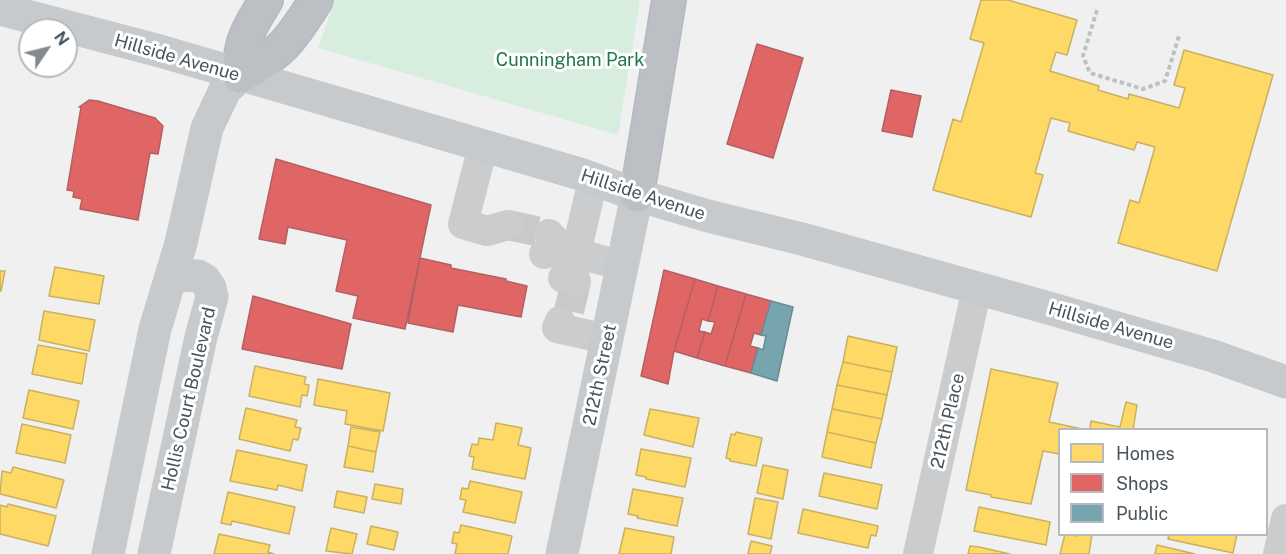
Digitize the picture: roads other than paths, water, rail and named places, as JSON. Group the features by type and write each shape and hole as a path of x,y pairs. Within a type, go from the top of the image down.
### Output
{"highway":[{"path":"266,0 244,39 239,57 240,76 280,51 296,33 316,0"},
{"path":"637,195 669,0"}],"main road":[{"name":"Hillside Avenue","path":"0,9 160,51 580,174 637,195 977,288 1213,356 1286,382"},
{"path":"108,554 155,329 171,279 207,128 225,90 240,76"},
{"name":"212th Street","path":"562,554 637,195"},
{"name":"Hollis Court Boulevard","path":"154,554 201,337 212,297 205,280 198,276 185,275 171,279"},
{"path":"121,493 167,496"}],"street":[{"path":"483,146 464,224 500,234"},
{"path":"593,180 563,276 557,328 607,339"},
{"path":"563,276 623,266"},
{"name":"212th Place","path":"918,554 977,288"},
{"path":"1278,554 1286,519"}],"tunnel":[{"path":"508,225 549,234"},
{"path":"569,311 576,282"}],"park label":[{"name":"Cunningham Park","path":"570,60"}]}
